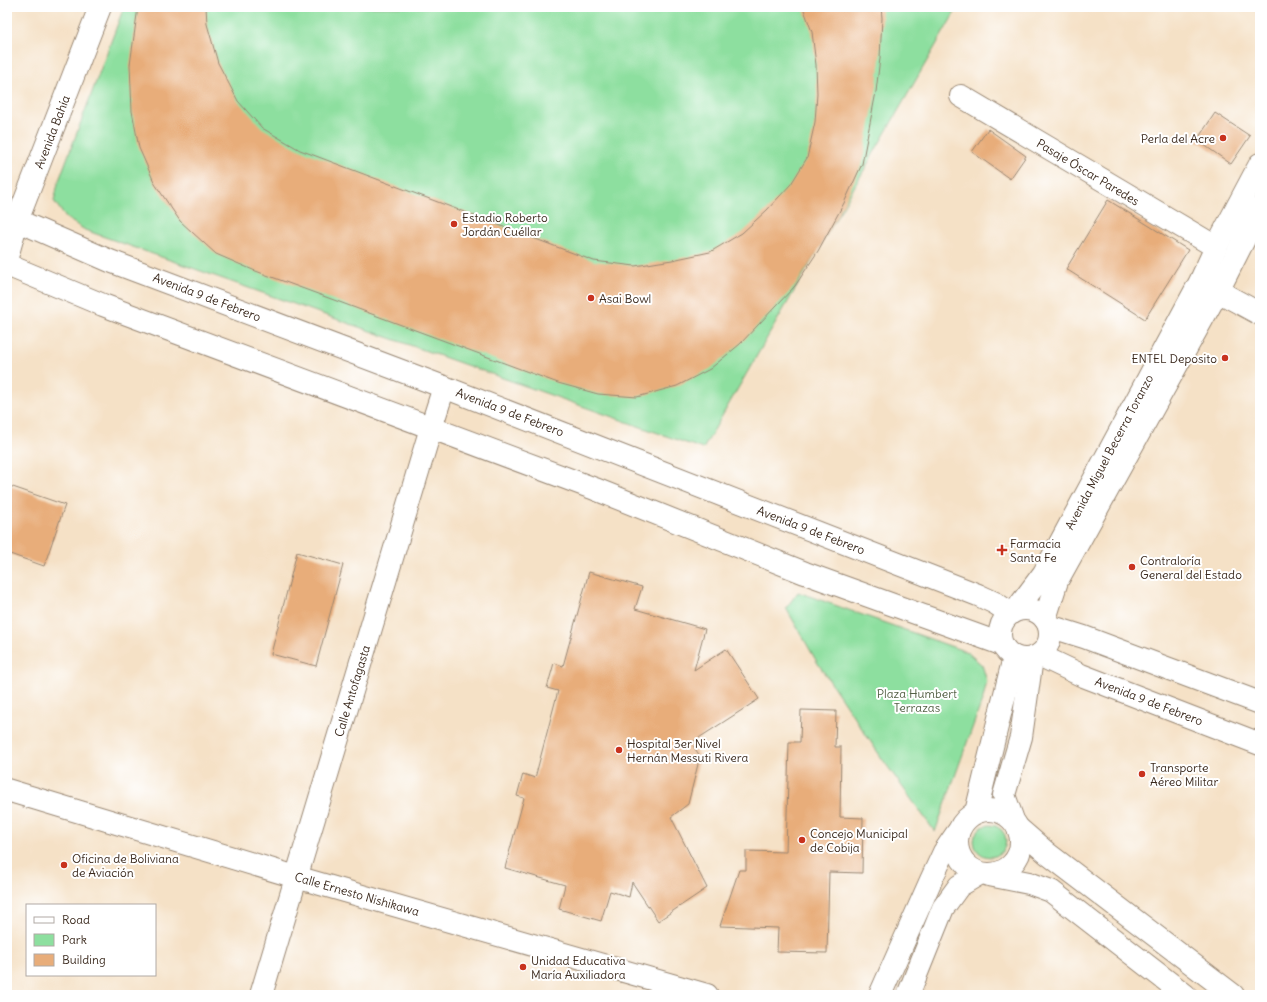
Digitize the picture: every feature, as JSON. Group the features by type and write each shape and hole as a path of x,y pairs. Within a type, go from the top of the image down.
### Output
{"street":[{"name":"Avenida Bahía","path":"7,257 12,219 100,7"},
{"name":"Pasaje Óscar Paredes","path":"961,96 1216,247"},
{"name":"Avenida Miguel Becerra Toranzo","path":"1047,623 1057,581 1209,286 1216,247 1260,164"},
{"name":"Avenida Miguel Becerra Toranzo","path":"1014,611 1044,573 1209,286 1260,208"},
{"name":"Avenida 9 de Febrero","path":"12,219 110,261 444,387 978,595 1014,611"},
{"name":"Avenida 9 de Febrero","path":"7,265 103,305 595,489 805,573 1081,675 1260,744"},
{"path":"1209,286 1260,314"},
{"name":"Calle Antofagasta","path":"261,995 444,387"},
{"path":"1026,608 1033,610 1040,614 1047,623 1050,634 1049,642 1045,650 1022,654 999,636 1000,627 1004,619 1014,611 1026,608"},
{"path":"1047,623 1260,702"},
{"path":"976,812 1022,654"},
{"path":"908,995 942,908 959,886 984,874 999,874 1009,868 1016,860 1020,850 1021,839 1004,795 1021,737 1022,654"},
{"name":"Calle Ernesto Nishikawa","path":"7,790 296,877 707,995"},
{"path":"880,995 944,852 964,821 976,812 996,810 1005,814 1048,854 1233,995"},
{"path":"957,834 956,844 958,853 963,862 970,869 984,874 1029,883 1051,891 1185,995"}],"green space":[{"name":"Estadio Roberto Jordán Cuéllar","path":"124,7 958,7 703,449 85,230 66,218 54,201 58,183"},
{"name":"Plaza Humbert Terrazas","path":"798,592 967,652 982,665 987,681 983,698 935,832 883,760 817,662 786,608"},
{"path":"990,825 996,826 1003,832 1006,841 1005,847 999,854 990,857 984,856 977,850 974,841 975,835 981,828"}],"building":[{"name":"Estadio Roberto Jordán Cuéllar","path":"138,7 206,7 207,24 218,63 238,101 262,128 300,150 594,261 635,266 710,252 742,233 767,210 791,184 807,158 815,122 817,94 816,65 812,32 803,7 881,7 882,18 880,58 876,92 862,164 844,203 818,251 795,286 740,344 710,369 677,386 637,397 598,394 558,383 253,270 216,254 180,221 155,184 139,148 132,111 130,65"},
{"name":"Perla del Acre","path":"1215,113 1250,136 1231,164 1197,140"},
{"path":"988,129 1026,156 1010,179 972,152"},
{"path":"1108,200 1188,250 1145,319 1066,269"},
{"path":"7,485 65,505 44,566 7,553"},
{"path":"297,552 343,565 316,666 271,654"},
{"name":"Hospital 3er Nivel Hernán Messuti Rivera","path":"589,572 642,587 635,609 705,629 694,670 726,649 759,699 691,743 700,756 688,804 671,817 707,888 658,921 632,882 629,897 610,891 601,921 559,909 565,885 505,868 524,798 517,796 523,774 535,778 558,691 547,688 554,663 563,666"},
{"path":"801,710 836,711 835,747 841,747 840,817 863,818 862,873 829,872 827,953 777,952 778,928 720,926 739,870 746,870 746,851 786,852 789,742 800,742"}],"place":[{"name":"Perla del Acre","path":"1223,138"},
{"name":"Estadio Roberto Jordán Cuéllar","path":"454,224"},
{"name":"Asai Bowl","path":"591,298"},
{"name":"ENTEL Deposito","path":"1225,358"},
{"name":"Farmacia Santa Fe","path":"1002,550"},
{"name":"Contraloría General del Estado","path":"1132,567"},
{"name":"Hospital 3er Nivel Hernán Messuti Rivera","path":"619,750"},
{"name":"Transporte Aéreo Militar","path":"1142,774"},
{"name":"Concejo Municipal de Cobija","path":"802,840"},
{"name":"Oficina de Boliviana de Aviación","path":"64,865"},
{"name":"Unidad Educativa María Auxiliadora","path":"523,967"}]}
